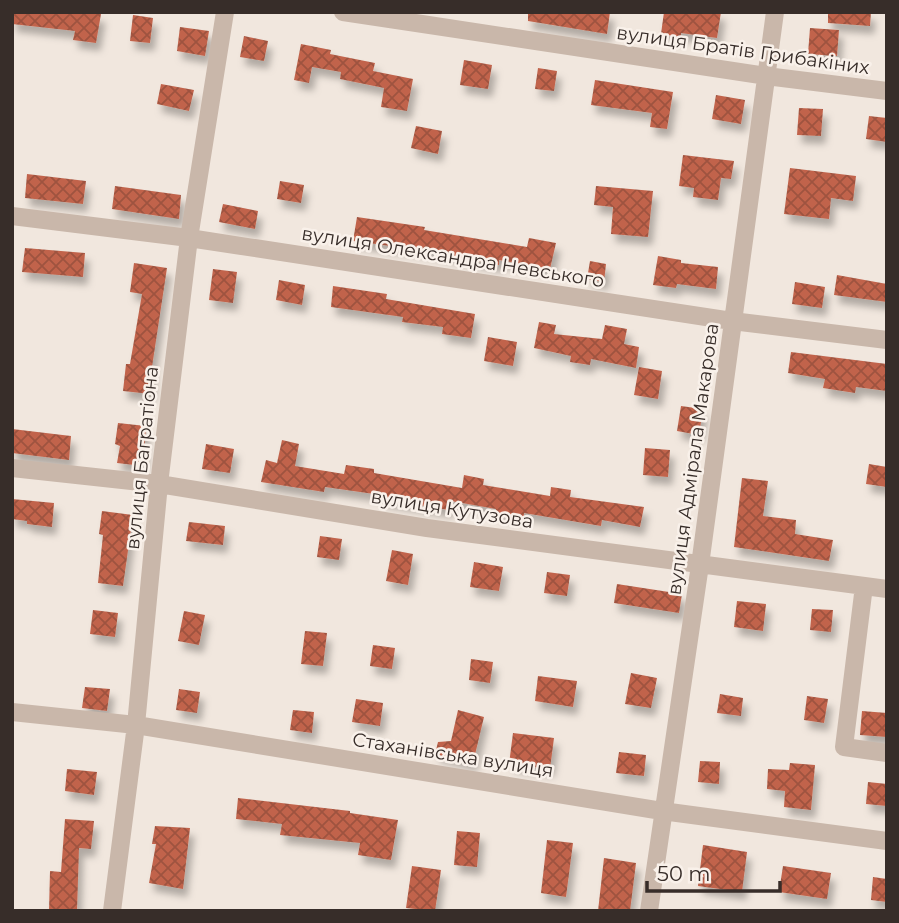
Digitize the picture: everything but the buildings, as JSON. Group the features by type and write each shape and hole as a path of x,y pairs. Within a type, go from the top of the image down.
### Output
{"street":[{"name":"вулиця Багратіона","path":"112,911 136,725 159,484 189,238 225,12"},
{"name":"вулиця Братів Грибакіних","path":"344,12 766,76 887,91"},
{"name":"вулиця Адмірала Макарова","path":"649,911 700,565 775,12"},
{"name":"вулиця Олександра Невського","path":"12,216 189,238 732,321 887,340"},
{"name":"вулиця Кутузова","path":"12,468 159,484 427,528 887,589"},
{"path":"864,586 844,747 887,753"},
{"name":"Стаханівська вулиця","path":"12,712 136,725 662,811 887,841"}]}
